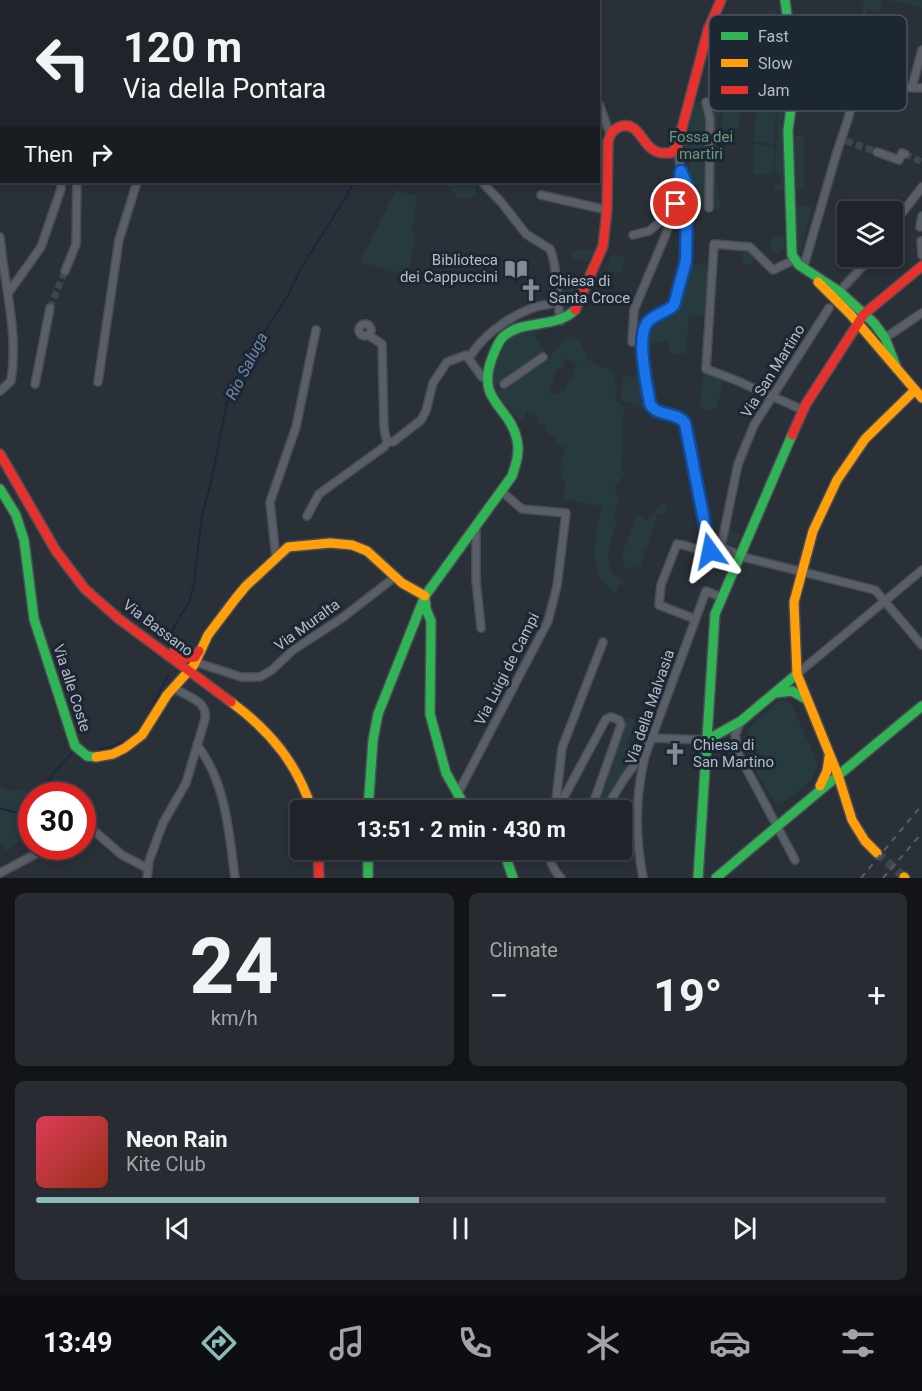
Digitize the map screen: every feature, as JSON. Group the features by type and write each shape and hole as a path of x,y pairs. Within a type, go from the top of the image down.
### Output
{"main road":[{"path":"715,15 722,0"},
{"path":"785,0 787,15"},
{"path":"369,800 373,740 378,714 424,596 512,476 518,463 520,447 516,431 489,392 487,371 502,338 511,331 561,321 576,310 603,246 610,134 616,128 626,126 639,132 647,146 657,153 671,153 677,147 709,28"},
{"path":"791,111 788,131 790,236 794,260 864,314 885,338 897,369"},
{"path":"705,878 699,873 714,623 721,597 803,410 864,314 922,266"},
{"path":"837,295 897,369 919,388 922,398"},
{"path":"877,853 857,831 830,754 796,674 794,611 801,573 819,515 844,468 865,439 919,388"},
{"name":"Via Bassano","path":"0,454 41,528 70,571 97,600 268,731 290,758 300,776 308,800"},
{"name":"Via alle Coste","path":"0,489 16,515 24,540 34,619 63,715 79,751 87,756 103,757 135,742 147,729 164,700 189,671"},
{"path":"139,633 150,635 184,658 195,657 241,592 288,547 295,544 344,543 367,551 395,576 424,596 431,621 430,714 446,773 460,800"},
{"path":"189,671 202,647"},
{"path":"707,740 741,722 796,674"},
{"path":"770,696 778,691 789,690 799,693 806,699"},
{"path":"716,878 817,791 922,706"},
{"path":"817,791 825,776 830,754"},
{"path":"817,791 832,790 839,793 845,801"},
{"path":"318,860 319,878"},
{"path":"368,860 368,878"},
{"path":"507,860 513,878"}],"street":[{"path":"912,87 922,50"},
{"path":"907,87 922,88"},
{"path":"706,102 710,119 709,208"},
{"path":"600,107 610,134"},
{"path":"803,269 850,111"},
{"path":"677,147 681,171 687,185 686,261 674,305 652,318 642,334 652,409 681,418 685,423 710,551"},
{"path":"877,153 899,160 902,153 905,154"},
{"path":"632,342 634,310 666,234 676,204 681,171"},
{"path":"9,292 41,247 61,183"},
{"path":"65,272 76,244 77,183"},
{"path":"98,382 119,240 137,183"},
{"path":"483,183 526,234 548,247 552,255 561,321"},
{"path":"903,212 922,187"},
{"path":"541,195 607,210"},
{"path":"633,235 649,231 676,204"},
{"path":"920,227 922,216"},
{"path":"0,237 12,321 13,370 11,381 0,391"},
{"path":"921,241 922,255"},
{"path":"794,260 773,270 750,247 714,244 706,369 803,410"},
{"path":"837,295 862,267"},
{"path":"471,355 483,339 526,309 550,304"},
{"path":"35,384 50,308"},
{"name":"Via San Martino","path":"720,547 738,464 754,425 829,308"},
{"path":"885,338 922,313"},
{"path":"276,558 270,501 296,427 316,330"},
{"path":"368,335 382,344 384,428 388,441"},
{"path":"388,441 393,442 421,420 426,411 433,383 447,362 466,355 486,379"},
{"path":"504,384 543,357"},
{"path":"307,516 319,494 384,447 388,441"},
{"name":"Via Luigi de Campi","path":"457,795 546,628 557,586 564,538 566,513 522,509 501,491"},
{"path":"476,525 476,580 481,628"},
{"path":"695,619 659,605 661,585 677,544 697,551 710,551 720,547 738,555 801,573 875,590 922,645"},
{"path":"796,674 922,570"},
{"name":"Via Muralta","path":"195,662 241,676 260,677 272,670 293,650 342,618 395,576"},
{"name":"Via della Malvasia","path":"643,878 637,842 639,780 650,741 659,723 706,591 721,597"},
{"path":"557,800 562,748 603,642"},
{"path":"147,878 147,868 164,823 186,783 206,712 197,701 174,687"},
{"path":"561,800 603,724 611,717 619,720 621,725 595,800"},
{"path":"741,722 735,735 739,755 795,861"},
{"path":"611,800 650,741 707,740"},
{"path":"196,745 205,755 215,775 224,804 235,878"},
{"path":"96,832 122,855 147,868"},
{"path":"0,873 25,860"},
{"path":"550,860 561,878"}],"green space":[{"path":"864,0 882,0 879,12 867,10 866,15 861,15"},
{"path":"888,0 922,0 922,8"},
{"path":"770,10 776,12 776,15 766,15"},
{"name":"Fossa dei martiri","path":"694,102 709,102 709,111 719,111 716,175 721,208 699,208 691,211 689,158 685,157 684,148"},
{"path":"723,111 740,111 739,130 722,129"},
{"path":"757,111 776,111 774,144 754,142"},
{"path":"778,111 783,111 782,191 774,191 774,185 780,184 782,178 775,173"},
{"path":"794,135 804,137 805,188 796,188"},
{"path":"754,144 774,146 773,173 753,174"},
{"path":"445,183 475,183 476,196 459,199"},
{"path":"396,190 417,196 412,231 415,237 408,275 360,262"},
{"path":"796,206 812,206 800,255 796,251"},
{"path":"784,236 784,249 778,255 770,250 772,237"},
{"path":"746,248 759,255 748,266 742,263"},
{"path":"595,250 588,261 573,259 573,251"},
{"path":"612,254 625,258 620,274 607,270"},
{"path":"687,264 711,265 705,316 689,315 686,354 670,354 668,340 644,344 646,331 651,323 671,312"},
{"path":"587,275 571,313 566,313 561,305 560,277 581,278"},
{"path":"547,331 538,333 535,337 546,351 493,388 491,384 493,372 501,351 509,340 521,333"},
{"path":"568,336 579,339 589,361 615,372 616,401 624,407 621,472 628,469 614,489 619,496 614,517 617,519 608,559 612,572 627,584 618,585 616,593 599,576 595,565 595,542 602,506 562,499 566,484 562,469 559,467 566,448 554,443 556,437 546,432 548,426 537,422 539,416 527,411 522,423 495,393 534,368","holes":["566,359 577,363 564,391 559,390 557,394 549,393 557,369 563,368"]},
{"path":"704,373 724,378 716,410 713,408 711,411 699,409"},
{"path":"643,374 644,395 651,411 621,400 623,376 636,377"},
{"path":"661,503 668,506 663,514 657,515 648,545 645,547 640,570 634,566 628,569 624,565 622,553 637,514 647,521"},
{"path":"729,530 741,534 735,546 727,543"},
{"path":"779,701 786,701 792,705 818,764 809,782 782,804 775,802 758,775 747,745 747,735 751,726"},
{"path":"622,716 636,720 632,726 634,730 626,745 632,749 631,754 636,756 608,800 600,800 624,734"},
{"path":"0,786 13,791 18,790 18,843 6,851 0,843"}],"waterway":[{"name":"Rio Saluga","path":"169,639 189,602 194,584 202,516 227,402 243,366 288,295 301,268 353,183"},
{"name":"Rio Saluga","path":"99,749 128,740 143,726 168,675"},
{"name":"Rio Saluga","path":"48,782 54,772 72,753"},
{"name":"Rio Saluga","path":"0,808 18,812"}],"tunnel":[{"path":"846,141 877,152"},
{"path":"905,154 922,162"},
{"path":"50,308 65,271"},
{"path":"877,853 904,877"}],"railway":[{"path":"861,878 922,805"},
{"path":"883,878 922,833"}],"traffic: fast":[{"path":"785,0 787,15"},
{"path":"791,111 788,131 792,255 799,265 840,292 874,323 885,338 897,369"},
{"path":"369,800 373,740 378,714 425,596 512,476 515,467 517,440 508,419 491,395 488,386 491,361 497,345 511,331 558,320 575,310"},
{"path":"698,878 715,614 792,435"},
{"path":"0,489 16,515 24,540 34,619 75,746 87,756 96,757"},
{"path":"425,598 426,609 431,621 430,714 446,773 461,800"},
{"path":"707,740 741,721 797,674"},
{"path":"776,693 792,691 806,699"},
{"path":"716,878 922,706"},
{"path":"368,860 368,878"},
{"path":"507,860 513,878"}],"traffic: slow":[{"path":"818,282 851,315 922,398"},
{"path":"877,853 865,841 852,820 838,775 797,674 794,602 813,531 837,480 865,439 915,390"},
{"path":"96,757 113,754 142,735 167,695 194,665 208,635 236,598 288,547 330,543 352,545 367,551 402,583 425,596"},
{"path":"231,702 258,724 280,749 298,777 308,800"},
{"path":"820,786 827,771 829,757"}],"traffic: jam":[{"path":"714,15 721,0"},
{"path":"575,310 603,246 607,210 608,142 611,135 619,127 630,126 657,152 671,153 677,147 709,28"},
{"path":"792,435 806,404 864,314 922,266"},
{"path":"0,454 56,551 85,589 119,619 231,702"},
{"path":"173,652 184,658 195,657 199,651"},
{"path":"318,860 319,878"}],"place":[{"name":"Biblioteca dei Cappuccini","path":"516,269"},
{"name":"Chiesa di Santa Croce","path":"531,290"},
{"name":"Chiesa di San Martino","path":"675,754"}],"route":[{"path":"676,204 681,171 687,185 686,261 674,305 647,323 642,334 642,344 652,409 681,418 685,423 710,551"}]}
